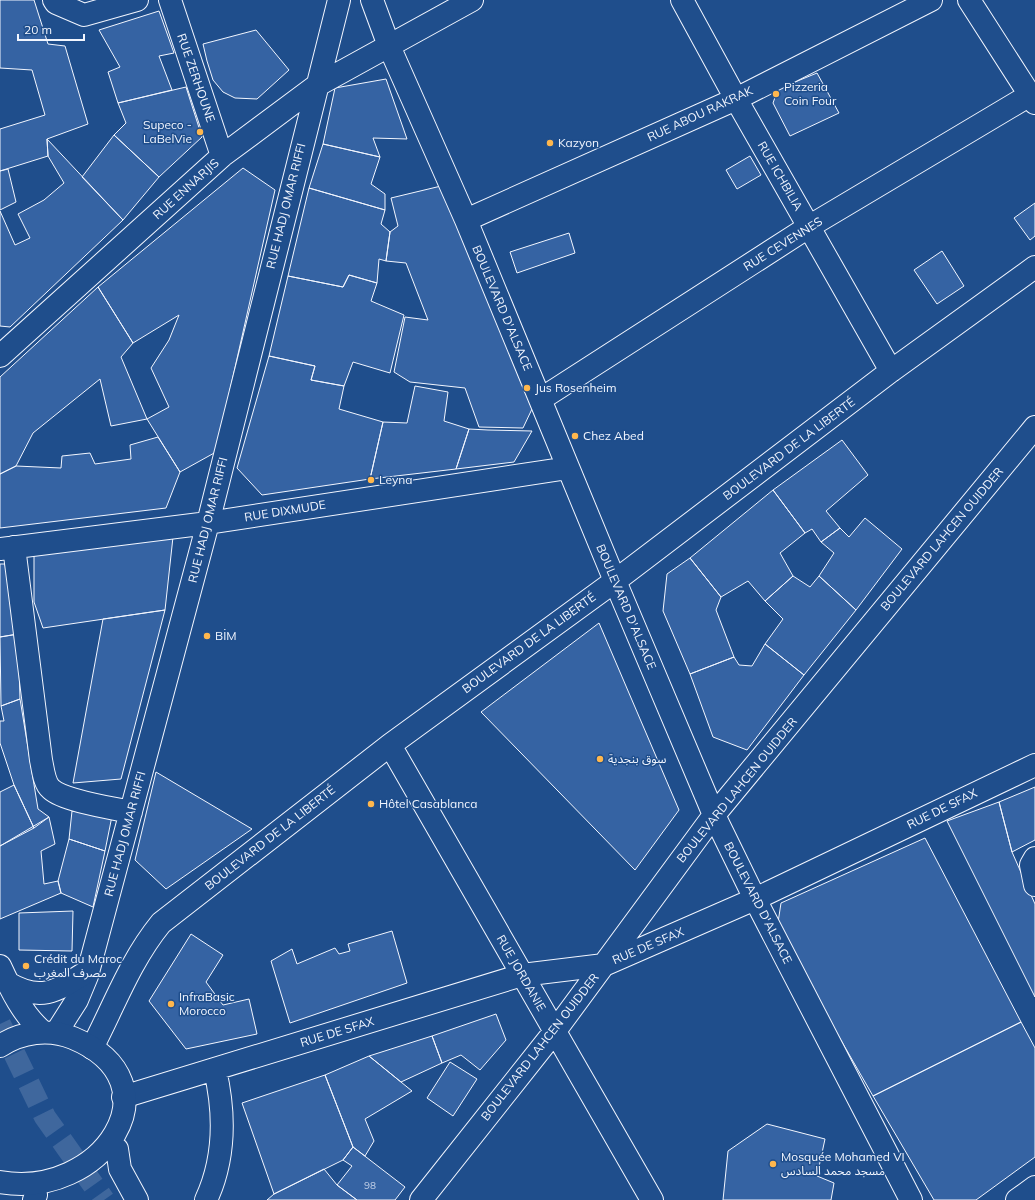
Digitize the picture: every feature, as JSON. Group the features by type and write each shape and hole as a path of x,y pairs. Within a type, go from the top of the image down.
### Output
{"street":[{"path":"54,0 56,3 84,15 137,0"},
{"name":"RUE ZERHOUNE","path":"170,0 222,156"},
{"name":"RUE HADJ OMAR RIFFI","path":"50,1033 77,1000 88,971 208,523 316,86 339,0"},
{"name":"BOULEVARD D'ALSACE","path":"372,0 389,46 466,220 615,581 714,815 755,899 911,1200"},
{"name":"RUE ENNARJIS","path":"0,356 222,156 316,86 472,0"},
{"name":"RUE ICHBILIA","path":"682,0 736,99 810,226 891,371"},
{"name":"RUE ABOU RAKRAK","path":"466,220 736,99 931,0"},
{"path":"969,0 1033,99"},
{"name":"RUE CEVENNES","path":"541,399 810,226 1033,99"},
{"name":"BOULEVARD DE LA LIBERTÉ","path":"92,1048 133,963 146,942 161,923 390,745 615,581 891,371 1035,267"},
{"name":"BOULEVARD LAHCEN OUIDDER","path":"421,1200 555,1031 714,815 1034,430"},
{"name":"RUE DIXMUDE","path":"7,548 208,523 568,468"},
{"path":"7,548 41,760 47,784 50,789 66,797 131,812"},
{"name":"RUE JORDANIE","path":"390,745 652,1200"},
{"name":"RUE DE SFAX","path":"123,1097 522,975 604,964 755,899 1035,764"},
{"path":"1035,858 1031,865 1035,885"},
{"path":"4,974 21,991 45,993 58,989 88,971"},
{"path":"4,974 32,1022 50,1033"},
{"path":"0,1046 18,1037 50,1033 74,1038 92,1048 112,1070 119,1083 123,1097 124,1127 117,1149 103,1169 84,1184 61,1193 44,1197 22,1192 0,1182"},
{"path":"206,1200 216,1173 222,1132 220,1090 215,1070"},
{"path":"117,1149 120,1169 137,1200"},
{"path":"1017,1200 1035,1187"}],"building":[{"path":"0,0 34,0 48,44 65,46 88,124 47,139 48,156 0,171 0,129 45,115 32,70 0,68"},
{"path":"159,11 174,53 159,56 172,90 118,103 108,72 120,67 99,30"},
{"path":"256,30 289,70 257,99 235,98 223,92 213,80 203,44"},
{"path":"817,73 839,113 790,136 773,103 778,89"},
{"path":"386,79 407,139 373,138 380,157 323,144 335,88"},
{"path":"186,87 202,137 159,177 114,135 126,123 118,103"},
{"path":"114,135 159,177 123,220 82,177"},
{"path":"47,139 123,220 10,327 0,326 0,211 15,245 30,238 18,214 44,200 64,183 48,156"},
{"path":"323,144 380,157 371,184 385,194 385,210 309,188"},
{"path":"750,156 761,175 737,189 726,170"},
{"path":"243,168 275,190 216,452 180,472 147,419 169,407 151,368 169,340 179,315 133,343 98,287"},
{"path":"8,169 16,202 0,210 0,171"},
{"path":"441,186 532,409 523,428 479,427 465,388 410,382 394,372 405,317 428,320 406,263 386,261 390,232 398,226 391,198"},
{"path":"309,188 385,210 381,224 390,232 386,261 379,259 377,283 349,275 343,287 288,276"},
{"path":"1035,203 1035,236 1030,240 1014,218"},
{"path":"569,233 575,253 517,273 510,252"},
{"path":"942,251 964,286 937,304 914,270"},
{"path":"349,275 377,283 371,301 404,315 390,373 353,362 344,386 311,380 315,366 269,356 288,276 343,287"},
{"path":"98,287 133,343 121,357 147,419 111,426 100,379 33,433 16,466 0,474 0,377"},
{"path":"269,356 315,366 311,380 344,386 339,409 383,422 370,479 262,495 237,468"},
{"path":"415,386 448,392 444,421 469,429 456,469 370,479 383,422 407,423"},
{"path":"469,429 532,431 514,462 456,469"},
{"path":"158,437 180,472 166,508 0,528 0,474 16,466 61,468 62,456 90,453 95,464 131,459 130,445"},
{"path":"842,440 868,475 826,511 840,528 821,542 812,529 805,533 773,490"},
{"path":"773,490 805,533 780,553 793,576 765,601 748,581 721,597 690,558"},
{"path":"865,518 902,549 856,610 819,576 834,553 821,542 840,528 849,537"},
{"path":"173,537 165,610 43,628 34,602 34,553"},
{"path":"690,558 721,597 716,610 734,657 690,674 663,611 667,574"},
{"path":"0,564 5,564 18,634 0,637"},
{"path":"793,576 810,587 819,576 856,610 804,675 765,644 783,619 765,601"},
{"path":"165,610 121,779 73,783 103,619"},
{"path":"599,623 679,810 635,870 481,712"},
{"path":"18,634 20,699 1,706 0,637"},
{"path":"765,644 804,675 747,750 713,737 690,674 734,657 739,665 752,666"},
{"path":"20,699 38,809 49,817 34,828 14,785 0,743 0,721 4,721 1,706"},
{"path":"156,772 252,829 166,889 135,860"},
{"path":"14,785 34,828 0,846 0,792"},
{"path":"1035,787 1035,840 1012,852 999,802"},
{"path":"999,802 1012,852 1035,904 1035,997 947,821"},
{"path":"72,811 112,816 105,851 69,839"},
{"path":"49,817 55,844 41,851 44,884 58,881 61,893 0,919 0,846"},
{"path":"925,838 1021,1022 873,1096 777,929 781,903"},
{"path":"69,839 105,851 93,907 61,893 58,881"},
{"path":"73,911 72,951 19,950 19,913"},
{"path":"392,931 407,983 290,1023 271,961 292,949 297,964 335,948 339,954 350,951 348,944"},
{"path":"191,934 223,955 206,982 223,1005 249,999 257,1034 186,1049 149,1001"},
{"path":"496,1014 506,1040 480,1070 461,1055 442,1063 432,1036"},
{"path":"1021,1022 1035,1048 1035,1157 976,1200 934,1200 873,1096"},
{"path":"432,1036 442,1063 401,1082 369,1056"},
{"path":"369,1056 412,1091 365,1119 374,1141 365,1156 353,1147 325,1075"},
{"path":"450,1062 477,1079 453,1116 427,1098"},
{"path":"325,1075 353,1147 343,1160 274,1194 242,1103"},
{"name":"Mosquée Mohamed VI مسجد محمد السادس","path":"767,1124 825,1139 817,1176 834,1183 831,1200 723,1200 728,1151"},
{"path":"353,1147 405,1187 395,1200 357,1200 337,1185 352,1166 343,1160"},
{"path":"324,1169 337,1185 357,1200 267,1200 274,1194"}],"tunnel":[{"path":"0,1024 45,1117 104,1200"}],"place":[{"name":"Pizzeria Coin Four","path":"776,94"},
{"name":"Supeco - LaBelVie","path":"200,132"},
{"name":"Kazyon","path":"550,143"},
{"name":"Jus Rosenheim","path":"527,388"},
{"name":"Chez Abed","path":"575,436"},
{"name":"Leyna","path":"371,480"},
{"name":"BİM","path":"207,636"},
{"name":"سوق بنجدية","path":"600,759"},
{"name":"Hôtel Casablanca","path":"371,804"},
{"name":"Crédit du Maroc مصرف المغرب","path":"26,966"},
{"name":"InfraBasic Morocco","path":"171,1004"},
{"name":"Mosquée Mohamed VI مسجد محمد السادس","path":"773,1164"}]}
